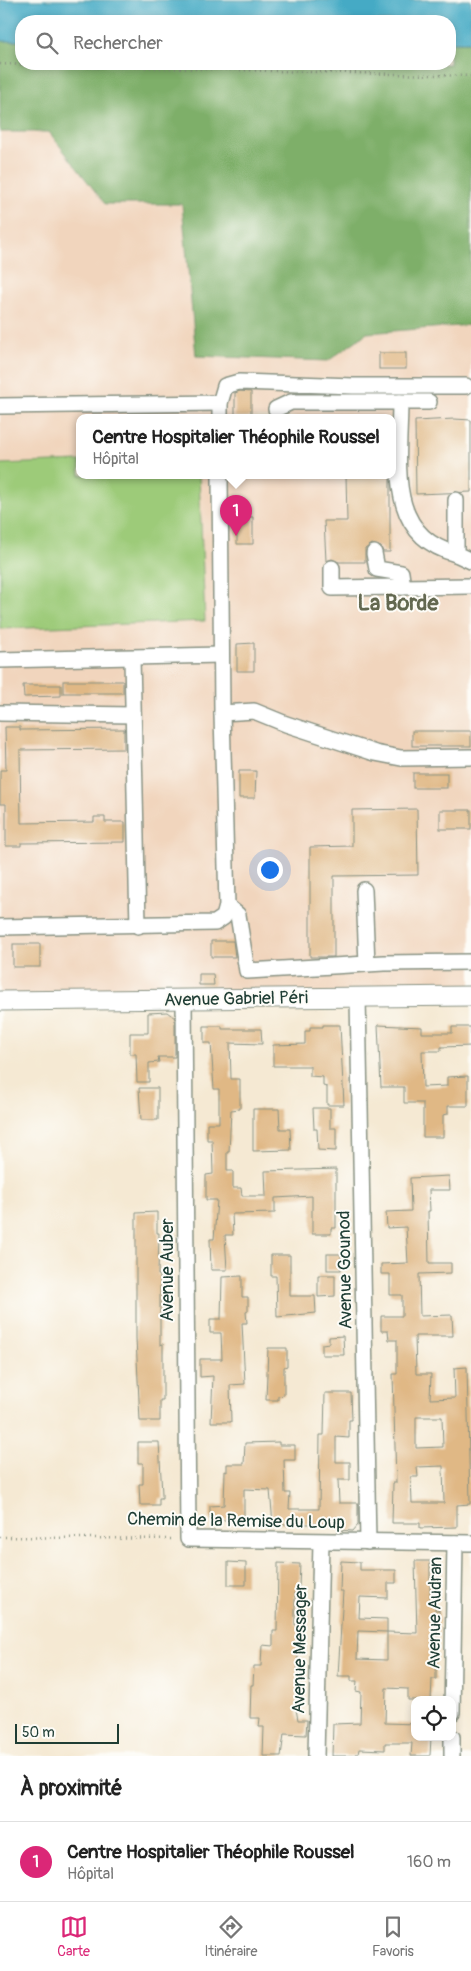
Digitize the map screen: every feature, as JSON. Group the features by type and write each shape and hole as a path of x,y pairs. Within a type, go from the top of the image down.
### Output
{"main road":[{"name":"Avenue Gabriel Péri","path":"0,1001 471,996"}],"street":[{"path":"0,406 220,410 225,386 239,382 353,386 466,386"},
{"path":"276,410 291,402 429,402"},
{"path":"400,402 400,498 411,525 426,542 471,561"},
{"path":"0,928 215,923 224,917 227,906 221,655 220,479"},
{"path":"456,500 456,554"},
{"path":"374,552 377,569 401,574 403,587"},
{"path":"332,568 332,588 471,586"},
{"path":"0,660 132,659 221,655"},
{"path":"132,659 138,926"},
{"path":"222,713 254,711 286,724 374,753 401,758 471,757"},
{"path":"0,713 133,715"},
{"path":"364,890 367,964"},
{"path":"227,906 238,915 248,971 367,964 471,962"},
{"name":"Avenue Gounod","path":"358,997 368,1542"},
{"name":"Avenue Auber","path":"184,1000 188,1539"},
{"name":"Chemin de la Remise du Loup","path":"188,1539 471,1543"},
{"name":"Avenue Messager","path":"316,1756 321,1542"},
{"name":"Avenue Audran","path":"452,1696 455,1543"},
{"path":"452,1741 452,1756"}],"path":[{"path":"0,64 15,64"},
{"path":"236,70 471,76"},
{"name":"Chemin de la Remise du Loup","path":"0,1537 188,1539"}],"shaded area":[{"path":"0,64 15,64 15,70 236,70 471,76 471,996 0,998"}],"green space":[{"path":"0,41 15,41 15,70 456,70 456,42 471,42 471,325 367,333 328,361 196,356 182,204 105,204 49,132 0,132"},
{"path":"76,461 76,479 199,479 205,621 0,629 0,464"}],"water":[{"path":"0,0 471,0 471,42 456,42 456,15 15,15 15,41 0,41"}],"building":[{"path":"379,353 406,353 406,369 379,369"},
{"path":"240,391 251,392 251,414 235,414 235,393"},
{"path":"471,420 471,492 416,494 415,421"},
{"path":"346,479 390,479 390,552 383,552 381,547 372,544 365,549 365,562 339,562 332,559 326,561 324,521 347,521"},
{"path":"237,516 253,517 253,544 237,544"},
{"path":"254,643 254,671 237,671 237,644"},
{"path":"63,681 123,681 123,693 63,693"},
{"path":"23,685 61,685 61,696 24,697"},
{"path":"5,727 20,727 20,730 124,729 124,749 20,750 21,823 94,822 94,817 105,817 105,822 125,822 125,842 21,843 21,846 6,846 6,804 0,804 0,770 6,770"},
{"path":"412,731 471,731 471,746 412,746"},
{"path":"239,771 256,771 255,798 239,798"},
{"path":"413,773 447,773 447,788 413,788"},
{"path":"417,809 418,875 334,876 334,957 310,957 310,847 352,846 352,810"},
{"path":"440,810 471,810 471,829 440,829"},
{"path":"211,941 233,941 235,957 211,957"},
{"path":"13,944 40,944 40,967 13,967"},
{"path":"199,974 213,974 214,985 199,985"},
{"path":"167,1012 175,1018 175,1057 158,1057 159,1062 149,1063 149,1082 137,1082 136,1054 130,1054 130,1033 148,1033 148,1013"},
{"path":"323,1025 340,1025 344,1105 327,1105 327,1087 323,1086 323,1077 310,1076 310,1066 273,1066 273,1045 305,1044 305,1031 310,1031 310,1027 323,1027"},
{"path":"378,1025 422,1027 422,1033 452,1033 452,1027 471,1027 471,1046 441,1047 441,1051 422,1051 423,1087 447,1086 447,1077 468,1076 468,1106 448,1106 448,1114 443,1115 443,1137 423,1137 423,1103 404,1103 404,1087 381,1087"},
{"path":"204,1026 222,1026 222,1029 261,1029 262,1044 230,1043 231,1079 240,1079 240,1109 231,1110 229,1152 227,1152 227,1171 233,1171 233,1188 241,1188 242,1196 266,1196 265,1171 336,1169 336,1228 331,1228 331,1234 312,1234 312,1196 275,1198 275,1213 232,1214 233,1235 225,1235 227,1270 211,1270 210,1239 214,1239 217,1200 206,1200 206,1175 213,1174 212,1140 207,1140 207,1123 219,1123 219,1089 214,1089 211,1043 204,1043"},
{"path":"139,1088 158,1088 158,1120 141,1120"},
{"path":"313,1108 330,1108 330,1128 336,1128 336,1151 318,1150"},
{"path":"253,1109 279,1109 280,1129 290,1129 291,1150 253,1151"},
{"path":"449,1176 450,1190 429,1190 429,1263 451,1263 451,1273 419,1274 420,1316 452,1315 453,1336 415,1336 416,1374 431,1374 430,1399 455,1398 454,1368 467,1367 470,1504 457,1505 457,1527 420,1528 420,1523 392,1523 393,1483 396,1483 393,1374 397,1374 397,1340 389,1340 388,1331 381,1331 381,1316 402,1316 402,1295 390,1295 390,1274 381,1274 381,1264 408,1263 406,1227 387,1228 386,1212 411,1211 410,1178","holes":["416,1417 442,1417 443,1447 416,1448","443,1466 444,1503 412,1503 411,1477 418,1477 417,1467"]},
{"path":"157,1212 157,1233 159,1233 158,1275 160,1275 160,1345 163,1344 163,1400 160,1400 160,1421 140,1421 136,1338 136,1213"},
{"path":"327,1254 341,1254 341,1270 327,1270"},
{"path":"271,1255 290,1255 290,1296 315,1296 316,1313 277,1317 276,1276 271,1276"},
{"path":"318,1275 335,1275 335,1296 318,1297"},
{"path":"242,1276 242,1297 248,1297 247,1323 242,1323 245,1384 230,1385 231,1422 211,1422 213,1376 200,1377 200,1359 222,1359 221,1333 210,1333 210,1319 221,1319 222,1277"},
{"path":"343,1336 344,1355 322,1355 322,1344 329,1343 329,1337"},
{"path":"268,1348 287,1348 287,1366 284,1367 284,1395 278,1396 278,1400 266,1400"},
{"path":"325,1393 351,1393 352,1420 349,1420 349,1438 336,1437 336,1462 350,1462 350,1480 338,1480 339,1503 358,1503 358,1525 353,1531 338,1530 337,1524 273,1524 270,1490 244,1489 244,1520 210,1520 210,1506 224,1505 227,1464 244,1464 245,1443 279,1442 279,1445 295,1445 295,1460 284,1460 285,1493 290,1493 289,1509 319,1509 320,1435 324,1435"},
{"path":"138,1442 159,1442 162,1498 159,1498 159,1505 140,1505 139,1484 143,1484 143,1463 138,1463"},
{"path":"341,1561 360,1562 360,1570 396,1570 396,1583 388,1583 388,1598 360,1597 359,1618 387,1619 387,1632 417,1633 415,1561 430,1561 430,1599 435,1599 435,1610 439,1610 439,1636 432,1636 432,1661 436,1661 436,1679 432,1679 431,1696 411,1696 411,1700 408,1700 408,1689 386,1688 385,1723 411,1724 411,1741 431,1741 430,1756 411,1756 412,1743 385,1743 385,1750 359,1749 358,1754 355,1754 355,1756 332,1756 333,1724 360,1723 361,1692 356,1691 357,1681 351,1681 351,1676 338,1676 343,1591 340,1591","holes":["358,1631 387,1632 387,1660 357,1659"]},
{"path":"228,1562 246,1563 246,1585 228,1585"},
{"path":"278,1563 300,1564 299,1587 298,1592 295,1592 295,1625 299,1625 296,1709 298,1720 307,1720 306,1735 284,1734 281,1756 263,1756 264,1727 259,1727 260,1718 250,1718 251,1685 253,1685 254,1666 261,1666 262,1645 273,1646 273,1631 277,1631"}],"place":[{"name":"Centre Hospitalier Théophile Roussel","path":"236,536"}],"district":[{"name":"La Borde","path":"398,603"}]}
